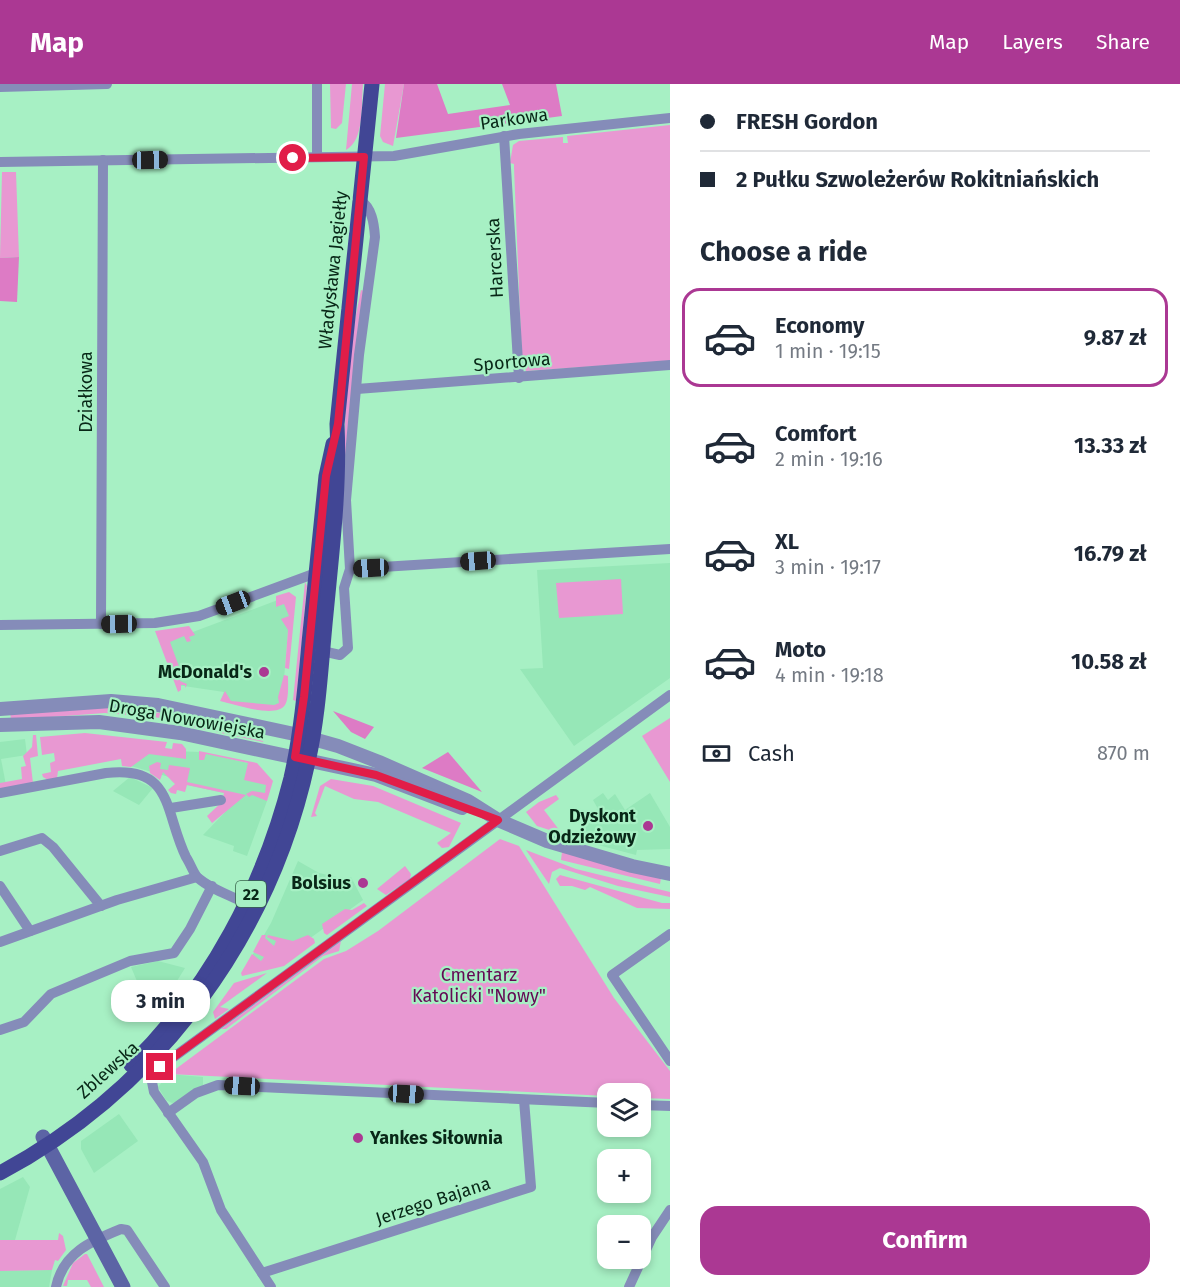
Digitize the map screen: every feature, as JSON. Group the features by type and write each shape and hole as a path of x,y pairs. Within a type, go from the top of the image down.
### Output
{"main road":[{"name":"Władysława Jagiełły","path":"306,738 322,651 339,476 338,424 372,84"},
{"name":"Władysława Jagiełły","path":"306,738 316,573 326,476 338,424"},
{"name":"Zblewska","path":"0,1173 93,1111 129,1081 181,1026 221,973 253,920 276,869 294,818 306,738"},
{"name":"Zblewska","path":"0,1163 45,1141 106,1088 162,1031 207,972 246,903 302,759"},
{"path":"45,1141 123,1287"}],"street":[{"path":"0,87 107,84"},
{"path":"316,84 317,157"},
{"name":"Parkowa","path":"0,162 364,157 418,154 504,136 670,118"},
{"name":"Harcerska","path":"504,136 519,378"},
{"name":"Działkowa","path":"101,624 103,160"},
{"path":"322,651 340,655 348,648 344,588 350,569 346,500 375,237 374,223 367,205 360,200"},
{"name":"Sportowa","path":"357,389 670,365"},
{"path":"350,569 670,549"},
{"path":"0,625 155,623 199,616 316,573"},
{"path":"272,1287 221,1210 203,1162 154,1092 152,1082 160,1067 670,695"},
{"name":"Droga Nowowiejska","path":"0,709 99,701 158,705 338,746 468,801 498,820"},
{"name":"Droga Nowowiejska","path":"0,725 99,722 180,733 384,777 498,820"},
{"path":"0,793 123,771 140,774 158,784 171,808 176,836 197,877 246,903"},
{"path":"171,808 221,800"},
{"path":"498,820 561,846 670,874"},
{"path":"0,851 42,838 53,847 101,906"},
{"path":"0,942 101,906 197,877"},
{"path":"0,886 30,931"},
{"path":"0,1030 24,1022 51,994 130,961 174,953 212,886"},
{"path":"670,934 612,975 670,1061"},
{"path":"168,1113 196,1093 218,1085 597,1103"},
{"name":"Jerzego Bajana","path":"262,1273 531,1187 524,1100"},
{"path":"651,1105 670,1106"},
{"path":"629,1287 652,1237 670,1210"},
{"path":"56,1287 64,1262 75,1252 121,1229 127,1230 165,1287"}],"shaded area":[{"path":"404,84 437,84 448,114 510,105 502,84 556,84 562,116 396,138"},
{"path":"19,257 17,302 0,301 0,258"},
{"path":"670,563 670,678 574,746 520,669 543,668 537,570"},
{"path":"291,595 282,703 259,710 221,701 224,692 177,685 161,644"},
{"path":"333,711 374,727 365,739 351,732"},
{"path":"25,739 27,755 1,759 6,785 0,787 0,742"},
{"path":"146,750 200,752 248,763 267,785 267,801 247,856 233,851 234,846 203,835 233,804 224,793 173,782 169,777 131,766"},
{"path":"448,752 482,792 422,768"},
{"path":"130,777 153,788 139,805 113,791"},
{"path":"603,793 608,800 615,794 625,810 650,793 670,827 670,849 637,850 636,855 594,844 578,820 598,809 593,800"},
{"path":"298,861 319,873 337,877 341,884 351,877 363,900 273,965 249,961 271,923"},
{"path":"158,961 185,968 172,989 170,988 155,1008 142,993 131,967"},
{"path":"169,1074 203,1077 203,1085 172,1103 166,1100 158,1087"},
{"path":"119,1114 138,1141 94,1173 81,1149 81,1141"},
{"path":"23,1177 30,1187 15,1240 0,1240 0,1189"},
{"path":"52,1270 49,1287 0,1287 0,1271"}],"green space":[{"path":"330,84 346,84 342,123 336,129 331,128"},
{"path":"352,84 363,84 361,120 356,138 346,150"},
{"path":"385,84 404,84 393,146 383,142 380,136"},
{"path":"670,125 670,361 526,371 522,361 514,164 510,163 513,145 519,141 563,137 563,143 568,143 567,136"},
{"path":"2,172 16,172 19,257 0,258"},
{"path":"361,290 364,291 344,477 347,383 352,336"},
{"path":"621,579 623,614 559,618 556,583"},
{"path":"305,582 307,586 296,701 293,700"},
{"path":"289,592 296,597 289,669 285,668 288,630 281,619 289,616 284,604 276,607 276,596"},
{"path":"189,626 195,635 189,637 191,641 187,642 184,636 170,642 181,672 176,671 175,675 181,676 180,681 187,684 185,688 185,685 181,685 181,690 178,692 155,631"},
{"path":"284,675 288,676 288,695 285,705 280,709 264,711 220,701 225,691 231,701 274,705 279,703 278,697"},
{"path":"99,707 161,713 179,718 105,713 11,720 10,711"},
{"path":"195,718 265,733 263,742 188,726"},
{"path":"670,718 670,782 642,736"},
{"path":"85,733 167,742 165,748 172,749 173,743 182,744 186,749 186,759 149,754 131,767 122,766 121,759 58,771 57,778 48,780 43,777 42,774 51,772 50,763 55,761 54,753 42,755 40,737"},
{"path":"33,735 36,735 38,756 30,758 33,783 0,791 0,783 22,779 21,767 26,766 23,756 32,747"},
{"path":"199,751 257,763 273,781 267,801 252,795 249,797 246,794 252,791 265,793 266,785 244,780 248,763 206,754 204,760 199,760"},
{"path":"157,762 161,763 160,769 168,770 169,765 190,768 187,782 246,795 212,823 207,816 222,802 224,793 187,785 185,792 177,790 176,794 171,793 168,790 175,784 163,772 160,780 150,773 149,766"},
{"path":"331,779 373,786 461,823 449,847 442,848 437,843 451,833 378,802 354,799 325,786 315,813 317,816 311,817 320,786"},
{"path":"556,795 559,799 544,810 560,831 587,842 537,826 526,812 539,802"},
{"name":"Cmentarz Katolicki \"Nowy\"","path":"500,839 519,846 614,998 670,1071 670,1099 651,1098 651,1083 597,1083 597,1095 169,1074 324,959 346,951 378,931"},
{"path":"526,850 576,869 670,892 670,897 618,886 560,868 552,872 549,884"},
{"path":"562,852 661,878 660,884 561,860"},
{"path":"405,866 411,874 410,879 386,895 377,889"},
{"path":"560,875 662,903 670,903 670,909 637,908 590,887 585,890 572,886 560,886 556,879"},
{"path":"364,903 367,906 327,935 324,933 322,924 345,909 352,910"},
{"path":"262,935 266,935 265,938 274,946 276,941 267,937 268,935 293,941 308,935 314,939 315,943 284,966 242,976 241,973 252,954 261,961 264,957 253,952"},
{"path":"341,941 339,951 323,956 226,1029 221,1029"},
{"path":"267,973 220,1007 229,1009 215,1019 213,1012 234,983"},
{"path":"59,1233 63,1236 66,1250 58,1261 55,1260 52,1270 0,1271 0,1240 58,1240"},
{"path":"85,1254 104,1287 91,1287 87,1280 68,1280 67,1286 63,1286 73,1263"}],"place":[{"name":"McDonald's","path":"264,672"},
{"name":"Dyskont Odzieżowy","path":"648,826"},
{"name":"Bolsius","path":"363,883"},
{"name":"Yankes Siłownia","path":"358,1138"}],"route":[{"path":"160,1067 498,820 464,809 399,782 295,757 304,697 326,476 338,424 364,157 293,158"}]}
